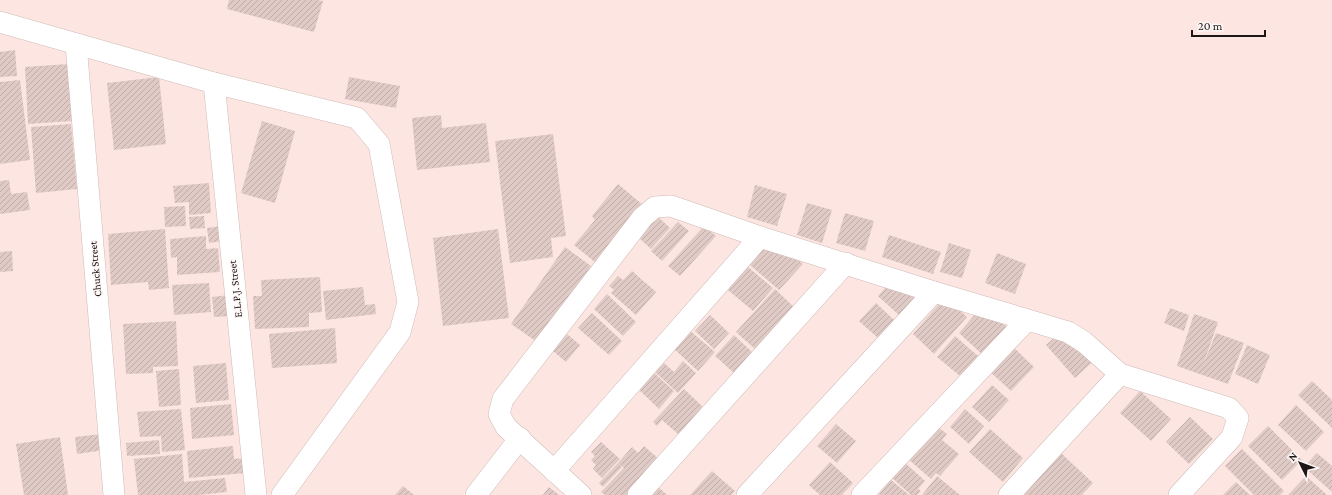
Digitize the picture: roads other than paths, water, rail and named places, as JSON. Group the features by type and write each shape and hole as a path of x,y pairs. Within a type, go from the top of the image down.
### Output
{"street":[{"path":"0,22 214,83 357,118 379,144 408,302 400,332 282,495"},
{"name":"Chuck Street","path":"76,44 114,495"},
{"name":"E.L.P.J. Street","path":"214,83 256,495"},
{"path":"581,495 520,438 506,427 499,414 503,400 643,217 655,207 671,206 760,237 934,292 1068,332 1084,342 1120,374 1229,408 1238,418 1232,437 1179,495"},
{"path":"554,471 760,237"},
{"path":"638,495 846,263"},
{"path":"747,495 934,292"},
{"path":"862,495 1027,320"},
{"path":"1009,495 1120,374"},
{"path":"476,495 520,438"}]}
